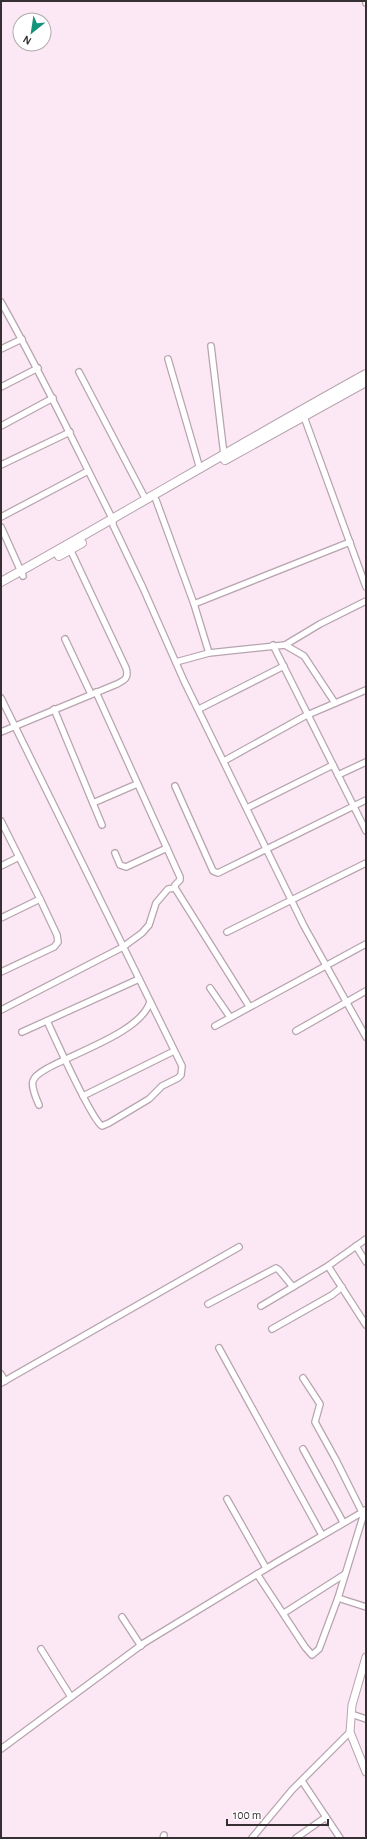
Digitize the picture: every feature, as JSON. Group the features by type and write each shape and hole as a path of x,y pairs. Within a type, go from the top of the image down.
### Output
{"main road":[{"path":"1,588 22,573 113,522 156,500 366,374"},
{"path":"1,582 70,549 146,500 224,455 303,413 366,382"}],"street":[{"path":"1,302 38,368 70,432 113,522 198,709 267,850 326,965 366,1037"},
{"path":"1,349 22,339"},
{"path":"210,346 224,455"},
{"path":"168,359 200,469"},
{"path":"1,387 38,368"},
{"path":"79,372 146,500"},
{"path":"1,426 53,398"},
{"path":"303,413 366,587"},
{"path":"1,465 70,432"},
{"path":"1,517 88,471"},
{"path":"156,500 194,604 210,653"},
{"path":"1,527 22,573"},
{"path":"194,604 350,542"},
{"path":"1,732 125,680 128,674 70,549"},
{"path":"285,645 320,624 366,601"},
{"path":"1,1010 123,947 146,929 149,925 156,903 168,889 174,888 180,880 167,848 137,784 65,639"},
{"path":"176,662 210,653 273,645 285,645 304,656 334,703"},
{"path":"273,645 366,831"},
{"path":"198,709 284,666"},
{"path":"224,761 308,715 366,690"},
{"path":"1,698 183,1071 178,1078 162,1086 149,1099 102,1126 97,1121 83,1096 47,1021"},
{"path":"54,709 102,825"},
{"path":"338,775 366,762"},
{"path":"247,808 333,765"},
{"path":"93,803 137,784"},
{"path":"175,786 213,871 218,873 223,872 366,800"},
{"path":"1,821 40,898 57,935 58,942 54,947 1,972"},
{"path":"115,854 120,865 126,867 167,848"},
{"path":"1,866 19,857"},
{"path":"227,932 366,863"},
{"path":"174,888 249,1006"},
{"path":"1,918 40,898"},
{"path":"215,1026 249,1006 366,944"},
{"path":"22,1032 139,979"},
{"path":"210,988 230,1017"},
{"path":"296,1031 366,991"},
{"path":"39,1104 32,1085 34,1078 130,1026 144,1016 150,1002"},
{"path":"83,1096 174,1051"},
{"path":"261,1306 328,1266 366,1240"},
{"path":"356,1246 366,1262"},
{"path":"1,1374 3,1382 239,1247"},
{"path":"328,1266 366,1325"},
{"path":"208,1304 276,1268 293,1287"},
{"path":"272,1329 342,1288"},
{"path":"219,1348 322,1535"},
{"path":"257,1574 305,1647 312,1655 319,1649 338,1598 365,1511 316,1425 315,1418 320,1404 303,1378"},
{"path":"303,1449 343,1522"},
{"path":"227,1500 266,1568"},
{"path":"1,1749 141,1646 266,1568 343,1522 365,1511"},
{"path":"284,1613 345,1574"},
{"path":"338,1598 366,1607"},
{"path":"122,1617 141,1646"},
{"path":"41,1649 71,1697"},
{"path":"366,1658 352,1705 350,1732 366,1772"},
{"path":"351,1714 366,1719"},
{"path":"252,1838 292,1790 350,1732"},
{"path":"302,1781 340,1838"},
{"path":"296,1838 326,1817"}]}
